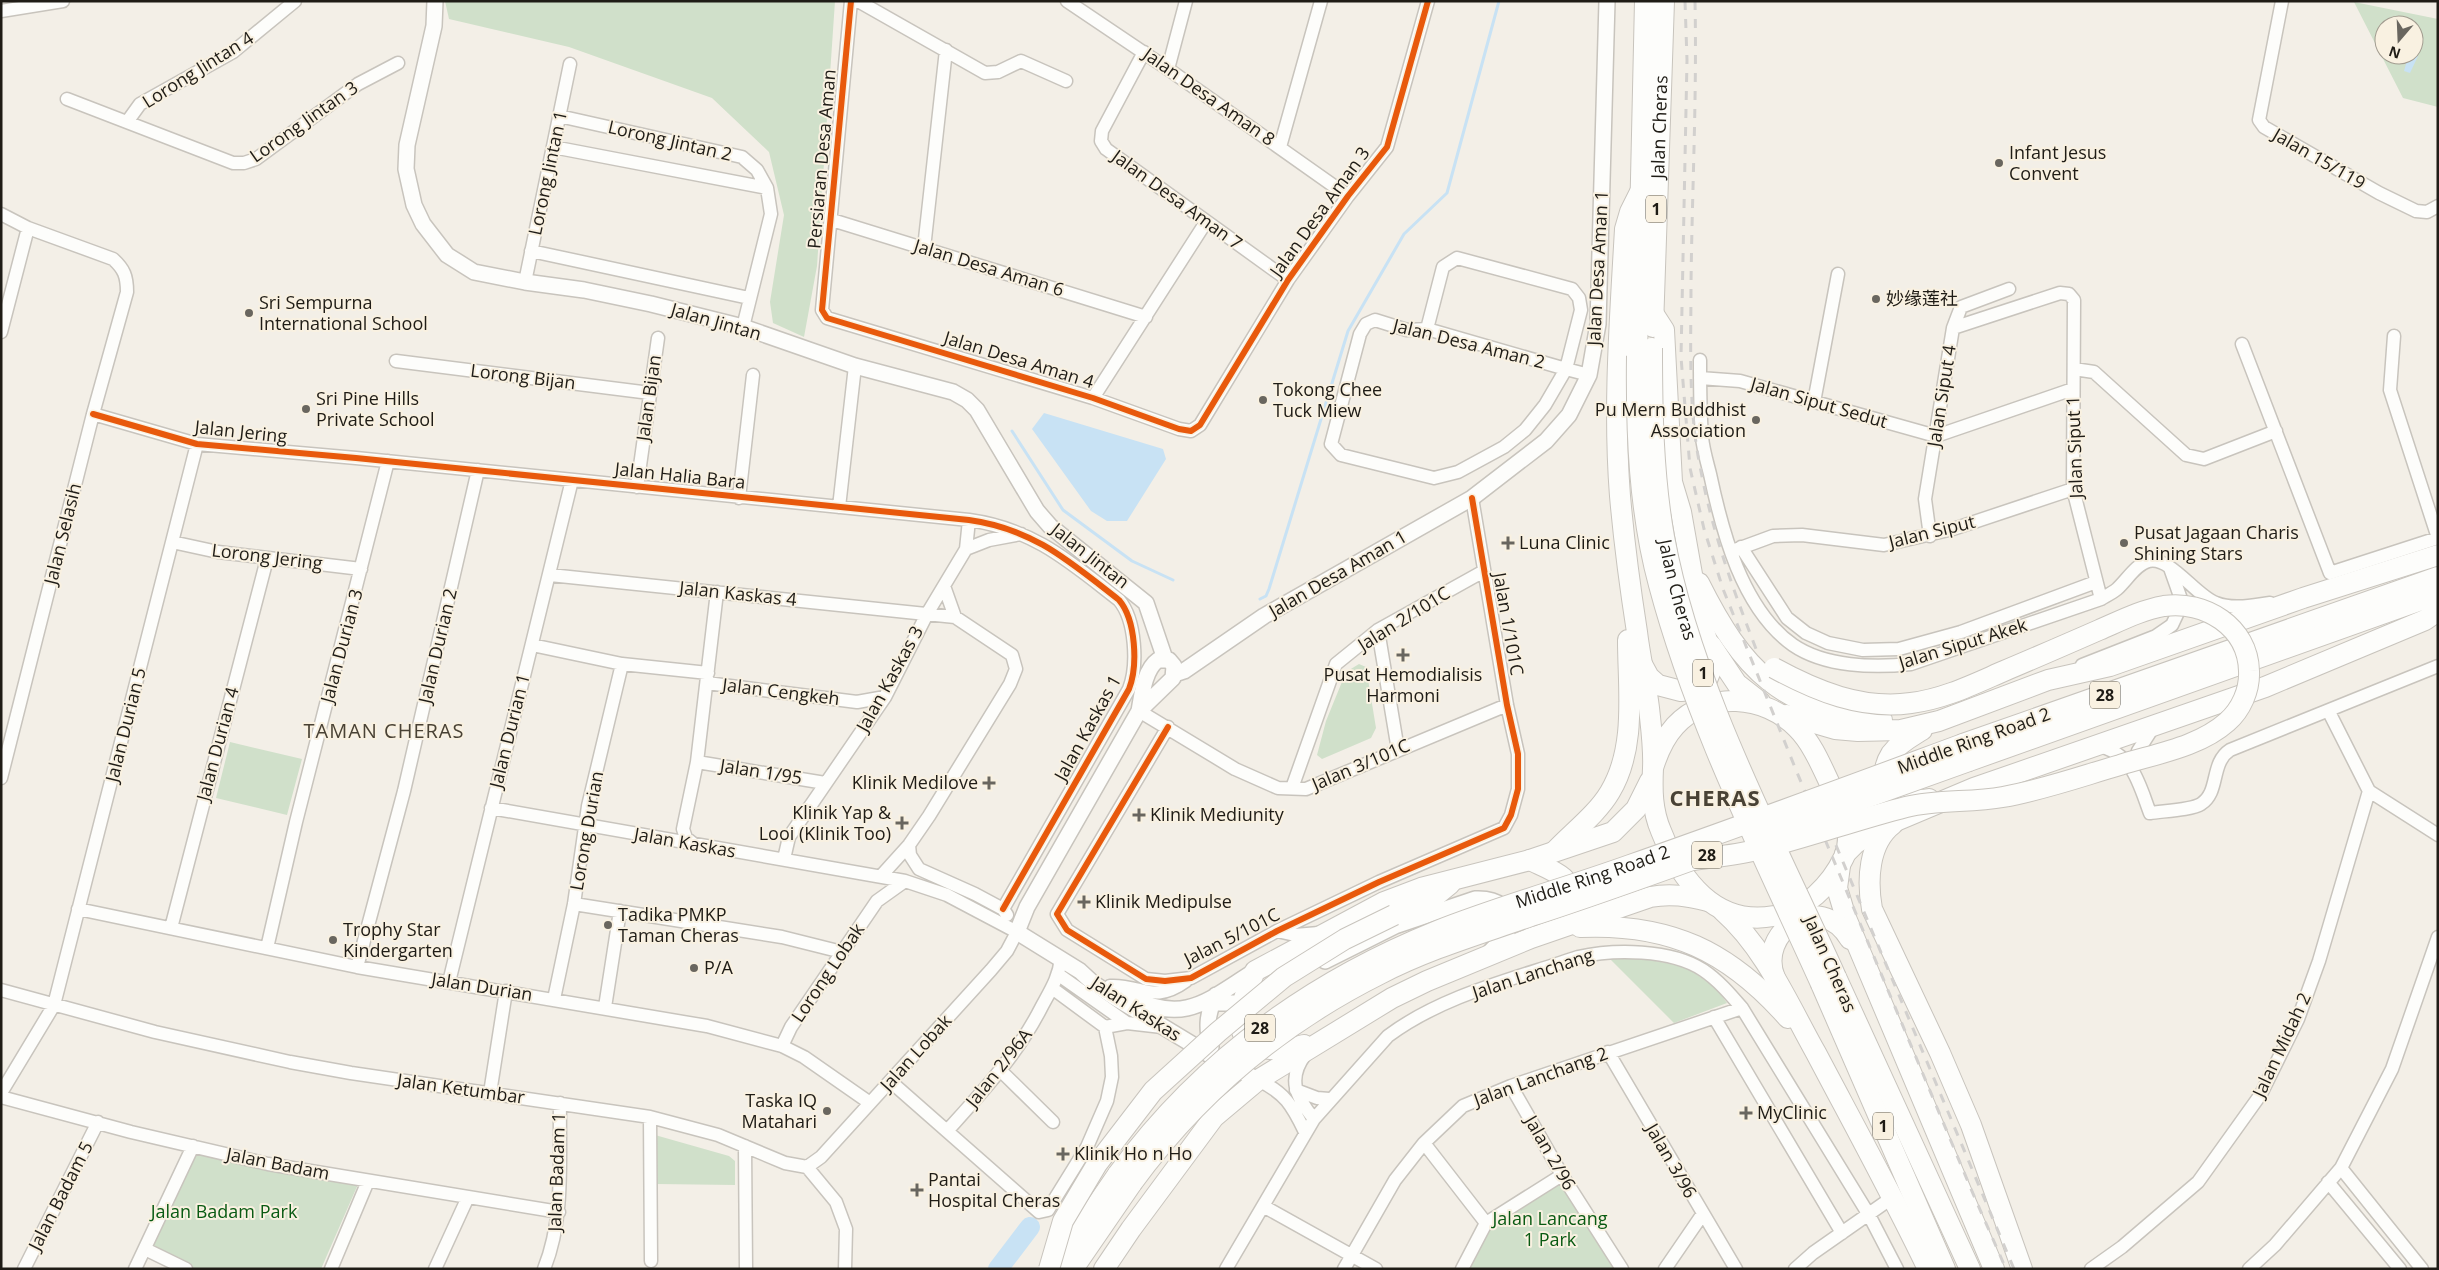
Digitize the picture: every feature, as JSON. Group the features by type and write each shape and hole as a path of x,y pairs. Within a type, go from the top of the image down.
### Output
{"highway":[{"name":"Jalan Cheras","path":"1645,1 1641,190 1645,352 1652,404 1656,473 1664,536 1688,628 1722,724 1829,980 1945,1269"},
{"name":"Jalan Cheras","path":"1645,352 1653,313 1664,1"},
{"path":"1641,190 1630,212 1625,229 1617,398 1620,497 1649,706 1652,773 1651,796 1656,819 1672,856 1684,877 1740,926 1780,989 1894,1197 1928,1269"},
{"path":"1642,664 1649,677 1658,685 1669,689 1691,690 1707,680 1712,668 1709,642 1699,614 1681,512 1672,482 1664,330 1653,313"},
{"path":"1316,1044 1274,1051 1259,1048 1249,1042 1242,1030 1240,1016 1256,971 1384,902 1421,888 1454,882 1599,838 1622,825 1636,810 1666,738 1677,724 1691,713 1708,705 1729,700 1748,701 1818,725 1858,731 1901,730 1939,721 2048,680 2110,666 2303,598 2438,555"},
{"path":"1555,851 1602,803 1614,784 1624,759 1629,715 1627,558"},
{"path":"1690,564 1739,651 1752,668 1774,686 1816,707 1860,718 1939,721"},
{"name":"Middle Ring Road 2","path":"1073,1269 1142,1168 1189,1112 1246,1060 1306,1016 1381,973 1444,946 1693,860 2249,652 2438,577"},
{"name":"Middle Ring Road 2","path":"1051,1269 1146,1136 1178,1101 1260,1028 1334,980 1376,957 1439,930 2249,652 2438,594"},
{"path":"1693,860 1754,851 1908,806 2001,797 2039,790 2189,744 2218,729 2237,711 2247,688 2250,670 2245,648 2233,629 2222,619 2201,608 2175,605 2139,613 1948,695 1907,704 1864,703 1842,698 1795,680 1754,655 1725,629"},
{"path":"1104,1269 1131,1228 1214,1117 1258,1080 1392,998 1442,974 1531,938 1658,895 1684,895 1756,917 1771,917 1798,909 1821,889 1842,859 1867,835 1901,819 1974,788 2265,687 2425,620 2438,611"},
{"path":"1709,642 1720,661 1747,694 1798,728 1810,746 1839,800 1847,821 1849,836 1842,859 1837,888 1839,898 1994,1269"},
{"path":"1939,721 1898,746 1886,764 1888,782 1894,793 1903,799 1914,801 1974,788"},
{"path":"1901,819 1883,834 1873,853 1869,891 1872,909 1940,1053 1971,1125 2022,1269"},
{"path":"1530,860 1562,876 1572,890 1569,908 1564,916 1553,926 1531,938"},
{"path":"1051,1269 1063,1221 1097,1164 1153,1091 1284,976 1345,939 1394,915 1428,902 1454,882"},
{"path":"1780,989 1772,965 1776,944 1785,928 1797,920 1808,916 1821,917 1838,924 1869,969"},
{"path":"1564,927 1600,926 1627,928 1660,933 1690,942 1732,966 1754,983 1810,1044"},
{"name":"Jalan Cheras","path":"1829,980 1970,1269"}],"street":[{"path":"1,11 63,1"},
{"name":"Lorong Jintan 4","path":"127,122 140,104 232,52 295,1"},
{"name":"Jalan Jintan","path":"435,1 434,26 407,145 408,186 414,205 434,241 447,255 460,265 482,274 584,290 743,327 855,366 954,392 967,400 977,410 1037,511 1050,526 1065,540 1140,596 1150,611 1149,634 1156,664"},
{"name":"Persiaran Desa Aman","path":"827,318 822,310 832,220 851,1"},
{"path":"858,1 985,73 998,72 1021,61 1066,81"},
{"name":"Jalan Desa Aman 8","path":"1067,1 1144,52 1348,196"},
{"path":"1168,69 1186,1"},
{"path":"1280,147 1321,1"},
{"name":"Jalan Desa Aman 3","path":"1200,425 1288,280 1348,196 1387,147 1428,1"},
{"name":"Jalan Desa Aman 1","path":"1171,678 1264,616 1472,498 1546,441 1569,415 1589,375 1598,324 1607,1"},
{"name":"Jalan 15/119","path":"2282,1 2258,112 2259,120 2264,127 2379,193 2416,210 2427,212 2438,206"},
{"path":"924,248 946,50"},
{"name":"Jalan Desa Aman 7","path":"1144,52 1102,131 1101,141 1106,149 1288,280"},
{"name":"Lorong Jintan 3","path":"67,99 233,163 244,163 256,159 358,84 398,63"},
{"name":"Lorong Jintan 1","path":"525,282 570,64"},
{"name":"Lorong Jintan 2","path":"560,116 742,157 757,170 767,188 771,214 743,327"},
{"name":"Lorong Jintan 2","path":"553,147 767,188"},
{"path":"1,214 28,228 1,332"},
{"name":"Jalan Desa Aman 6","path":"832,220 1146,317"},
{"path":"1093,398 1206,222"},
{"name":"Jalan Selasih","path":"1,778 93,414 127,292 127,280 124,269 113,259 28,228"},
{"name":"Jalan Jintan","path":"531,251 750,298"},
{"path":"1428,330 1443,267 1457,258 1572,289 1580,298 1582,310 1566,369"},
{"path":"1814,402 1838,274"},
{"name":"Jalan Siput 4","path":"1930,536 1925,499 1953,328 1961,307 2009,289"},
{"name":"Jalan Siput 1","path":"1953,328 2060,293 2069,294 2074,300 2073,489 2101,600"},
{"name":"Jalan Desa Aman 4","path":"827,318 1093,398 1179,429 1190,431 1200,425"},
{"name":"Jalan Desa Aman 2","path":"1566,369 1545,405 1525,430 1504,447 1446,476 1434,478 1341,455 1334,450 1331,444 1360,334 1366,324 1375,320 1407,330 1428,330 1589,375"},
{"path":"2242,344 2330,573 2438,538 2390,390 2394,336"},
{"name":"Jalan Bijan","path":"637,487 658,338"},
{"name":"Jalan Siput Akek","path":"1700,360 1702,438 1715,500 1756,605 1777,631 1794,645 1813,655 1852,664 1881,667 1911,664 2101,600 2148,561 2158,561 2169,566"},
{"name":"Lorong Bijan","path":"396,361 650,393"},
{"path":"839,507 855,366"},
{"path":"2074,370 2094,372 2186,455 2204,458 2276,431"},
{"path":"739,498 753,375"},
{"name":"Jalan Siput Sedut","path":"1700,378 1740,381 1936,436"},
{"path":"1936,436 2073,389"},
{"name":"Jalan Jering","path":"93,414 197,444 388,461"},
{"name":"Jalan Durian 5","path":"1,1095 54,1005 197,444"},
{"name":"Jalan Halia Bara","path":"388,461 969,520"},
{"name":"Jalan Durian 3","path":"267,948 296,822 388,461"},
{"name":"Jalan Durian 2","path":"357,967 404,791 478,470"},
{"name":"Jalan Durian 1","path":"449,982 572,480"},
{"name":"Jalan Siput","path":"1736,550 1773,536 1802,535 1884,545 1930,536 2073,489"},
{"name":"Jalan 1/101C","path":"1472,498 1507,705 1518,754"},
{"name":"Jalan Kaskas 1","path":"969,520 992,523 1024,534 1062,556 1119,600 1126,608 1130,622 1135,665 1129,689 1003,909"},
{"name":"Jalan Kaskas 3","path":"784,859 789,837 885,697 927,614 966,549 969,520"},
{"path":"966,549 990,540 1024,534"},
{"name":"Lorong Jering","path":"172,542 218,552 361,570"},
{"path":"1736,550 1787,618 1806,633 1828,643 1863,650 1899,650 1961,632 2096,582"},
{"name":"Jalan Durian 4","path":"171,928 267,559"},
{"path":"2169,566 2203,597 2218,604 2237,606 2303,598"},
{"path":"2048,680 2106,654 2156,636 2172,624 2180,608 2180,599 2169,566"},
{"name":"Jalan 2/101C","path":"1292,788 1336,664 1378,630 1484,571"},
{"name":"Jalan Kaskas 4","path":"550,574 927,614"},
{"path":"944,586 956,617"},
{"path":"695,845 686,838 683,829 697,762 717,592"},
{"path":"881,876 909,845 1010,684 1016,669 1012,655 956,617 927,614"},
{"path":"1378,630 1398,750"},
{"name":"Jalan Cengkeh","path":"532,645 622,664 857,702 885,697"},
{"path":"1138,711 1171,678 1172,663 1156,664"},
{"name":"Lorong Durian","path":"554,999 574,904 588,806 622,664"},
{"path":"1156,664 1155,680 1171,678"},
{"path":"1017,932 1027,907 1138,711 1156,664"},
{"path":"2099,746 2119,754 2132,768 2150,813 2200,806 2211,791 2218,761 2222,755 2438,666"},
{"name":"Jalan 3/101C","path":"1138,711 1168,727 1235,769 1278,788 1306,789 1507,705"},
{"path":"2328,712 2370,791 2438,835"},
{"path":"2132,768 2138,751 2154,726"},
{"name":"Jalan 5/101C","path":"1168,727 1058,914 1066,930 1146,979 1165,981 1191,978"},
{"name":"Jalan 5/101C","path":"1110,986 1118,985 1159,994 1179,986 1277,931 1379,882 1504,828 1511,814 1518,789 1518,754"},
{"name":"Jalan 1/95","path":"697,762 825,783"},
{"name":"Jalan Midah 2","path":"2091,1269 2122,1247 2198,1182 2261,1094 2298,1019 2319,961 2370,791"},
{"name":"Jalan Kaskas","path":"491,808 881,876 904,881 947,895 1061,958 1093,983 1164,1027 1213,1057 1258,1080"},
{"path":"666,840 683,829"},
{"path":"909,845 910,855 919,869 1003,909"},
{"name":"Lorong Lobak","path":"877,901 881,876"},
{"name":"Lorong Lobak","path":"782,1046 791,1027 877,901 904,881"},
{"path":"1211,1000 1244,1003 1395,926 1475,899 1493,900 1504,906 1510,914 1507,932 1485,957"},
{"path":"574,904 782,937 842,952"},
{"name":"Jalan Durian","path":"78,909 357,967 605,1007 707,1026 782,1046 812,1063 870,1103"},
{"name":"Jalan Kaskas","path":"1003,909 1017,932"},
{"path":"605,1007 620,911"},
{"path":"1277,931 1295,935 1324,933"},
{"name":"Jalan Lobak","path":"807,1167 822,1157 1007,951 1017,932"},
{"path":"2249,1269 2275,1245 2340,1168 2392,1069 2438,938"},
{"name":"Jalan Lanchang","path":"1226,1269 1314,1119 1329,1099 1388,1036 1403,1025 1443,1004 1578,956 1596,952 1628,951 1662,955 1702,969 1726,990 1742,1008 1869,1215 1897,1269"},
{"path":"1061,958 1059,975 1127,1023"},
{"path":"1080,971 1137,1001 1163,1009 1180,1010 1211,1000 1256,971"},
{"name":"Jalan 2/96A","path":"947,1131 1001,1071 1031,1030 1059,975"},
{"path":"890,1081 1039,1212 1048,1210 1091,1140 1107,1101 1112,1077 1111,1056 1105,1027 1052,988"},
{"name":"Jalan Ketumbar","path":"1,990 155,1032 290,1062 351,1073 650,1117 718,1135 785,1163 807,1167"},
{"path":"490,1093 506,991"},
{"path":"1211,1000 1206,1023 1213,1057"},
{"name":"Jalan Lanchang 2","path":"1344,1269 1395,1180 1424,1143 1463,1106 1511,1086 1742,1008"},
{"path":"1714,1017 1842,1233"},
{"path":"1105,1027 1127,1023 1164,1027"},
{"path":"1314,1119 1305,1108 1296,1090 1294,1081 1299,1063 1316,1044"},
{"name":"Jalan 3/96","path":"1608,1052 1702,1215 1736,1269"},
{"path":"1001,1071 1053,1122"},
{"path":"1258,1080 1274,1088 1289,1101 1305,1132"},
{"name":"Jalan 2/96","path":"1511,1086 1562,1176 1622,1269"},
{"path":"1296,1090 1329,1099"},
{"name":"Jalan Badam","path":"1,1095 98,1122 268,1164 559,1212"},
{"name":"Jalan Badam 1","path":"544,1269 551,1252 559,1212 560,1103"},
{"path":"650,1117 651,1261"},
{"name":"Jalan Badam 5","path":"24,1269 98,1122"},
{"path":"1424,1143 1486,1223"},
{"path":"135,1269 192,1146"},
{"path":"745,1146 746,1269"},
{"path":"807,1167 836,1202 846,1229 845,1269"},
{"path":"2340,1168 2422,1269"},
{"path":"1462,1269 1486,1223 1562,1176"},
{"path":"331,1269 368,1180"},
{"path":"2328,1182 2400,1269"},
{"path":"435,1269 468,1197"},
{"path":"1795,1269 1894,1197"},
{"path":"1263,1206 1376,1269"},
{"path":"1665,1269 1702,1215"},
{"path":"145,1249 186,1269"}],"green space":[{"path":"445,1 835,1 817,266 804,337 773,323 770,302 784,215 769,152 712,98 569,47 449,19"},
{"path":"2354,2 2418,15 2374,15 2374,41"},
{"path":"2424,16 2438,19 2438,107 2403,98 2386,65 2424,65"},
{"path":"1359,664 1366,667 1376,728 1371,738 1322,759 1317,755 1326,721 1346,672"},
{"path":"230,742 302,759 287,815 216,798"},
{"path":"1625,955 1686,967 1716,988 1727,1003 1674,1023 1609,958"},
{"path":"655,1135 729,1156 735,1161 735,1185 656,1184"},
{"name":"Jalan Badam Park","path":"193,1146 359,1182 321,1269 189,1269 145,1249"},
{"name":"Jalan Lancang 1 Park","path":"1562,1175 1622,1269 1462,1269 1486,1223"}],"water":[{"path":"2406,65 2414,65 2410,73 2404,71"},
{"path":"1044,413 1163,449 1166,459 1127,521 1107,521 1091,511 1032,429"}],"waterway":[{"path":"1260,599 1266,596 1269,589 1348,331 1404,234 1447,193 1499,1"},
{"path":"1012,431 1063,510 1132,561 1173,580"},
{"path":"998,1269 1030,1227"}],"railway":[{"path":"1685,1 1687,60 1681,357 1690,468 1704,529 1723,589 1796,770 2006,1269"},
{"path":"1695,1 1691,376 1696,444 1717,538 1732,585 1758,654"},
{"path":"1822,812 2014,1269"}],"cycle path":[{"path":"851,1 822,310 827,318 1093,398 1179,429 1191,431 1200,425 1288,280 1348,196 1387,147 1428,1"},
{"path":"93,414 197,444 356,458 969,520 992,524 1032,539 1067,560 1119,600 1125,609 1132,631 1134,668 1129,689 1003,909"},
{"path":"1168,727 1057,914 1067,930 1146,979 1165,981 1191,978 1277,931 1379,882 1504,828 1511,815 1518,789 1518,754 1507,705 1472,498"}],"place":[{"name":"Infant Jesus Convent","path":"1999,163"},
{"name":"妙缘莲社","path":"1876,299"},
{"name":"Sri Sempurna International School","path":"249,313"},
{"name":"Tokong Chee Tuck Miew","path":"1263,400"},
{"name":"Sri Pine Hills Private School","path":"306,409"},
{"name":"Pu Mern Buddhist Association","path":"1756,420"},
{"name":"Luna Clinic","path":"1508,543"},
{"name":"Pusat Jagaan Charis Shining Stars","path":"2124,543"},
{"name":"Pusat Hemodialisis Harmoni","path":"1403,655"},
{"name":"Klinik Medilove","path":"989,783"},
{"name":"Klinik Mediunity","path":"1139,815"},
{"name":"Klinik Yap & Looi (Klinik Too)","path":"902,823"},
{"name":"Klinik Medipulse","path":"1084,902"},
{"name":"Tadika PMKP Taman Cheras","path":"608,925"},
{"name":"Trophy Star Kindergarten","path":"333,940"},
{"name":"P/A","path":"694,968"},
{"name":"Taska IQ Matahari","path":"827,1111"},
{"name":"MyClinic","path":"1746,1113"},
{"name":"Klinik Ho n Ho","path":"1063,1154"},
{"name":"Pantai Hospital Cheras","path":"917,1190"}],"district":[{"name":"TAMAN CHERAS","path":"384,731"},
{"name":"CHERAS","path":"1715,798"}]}
